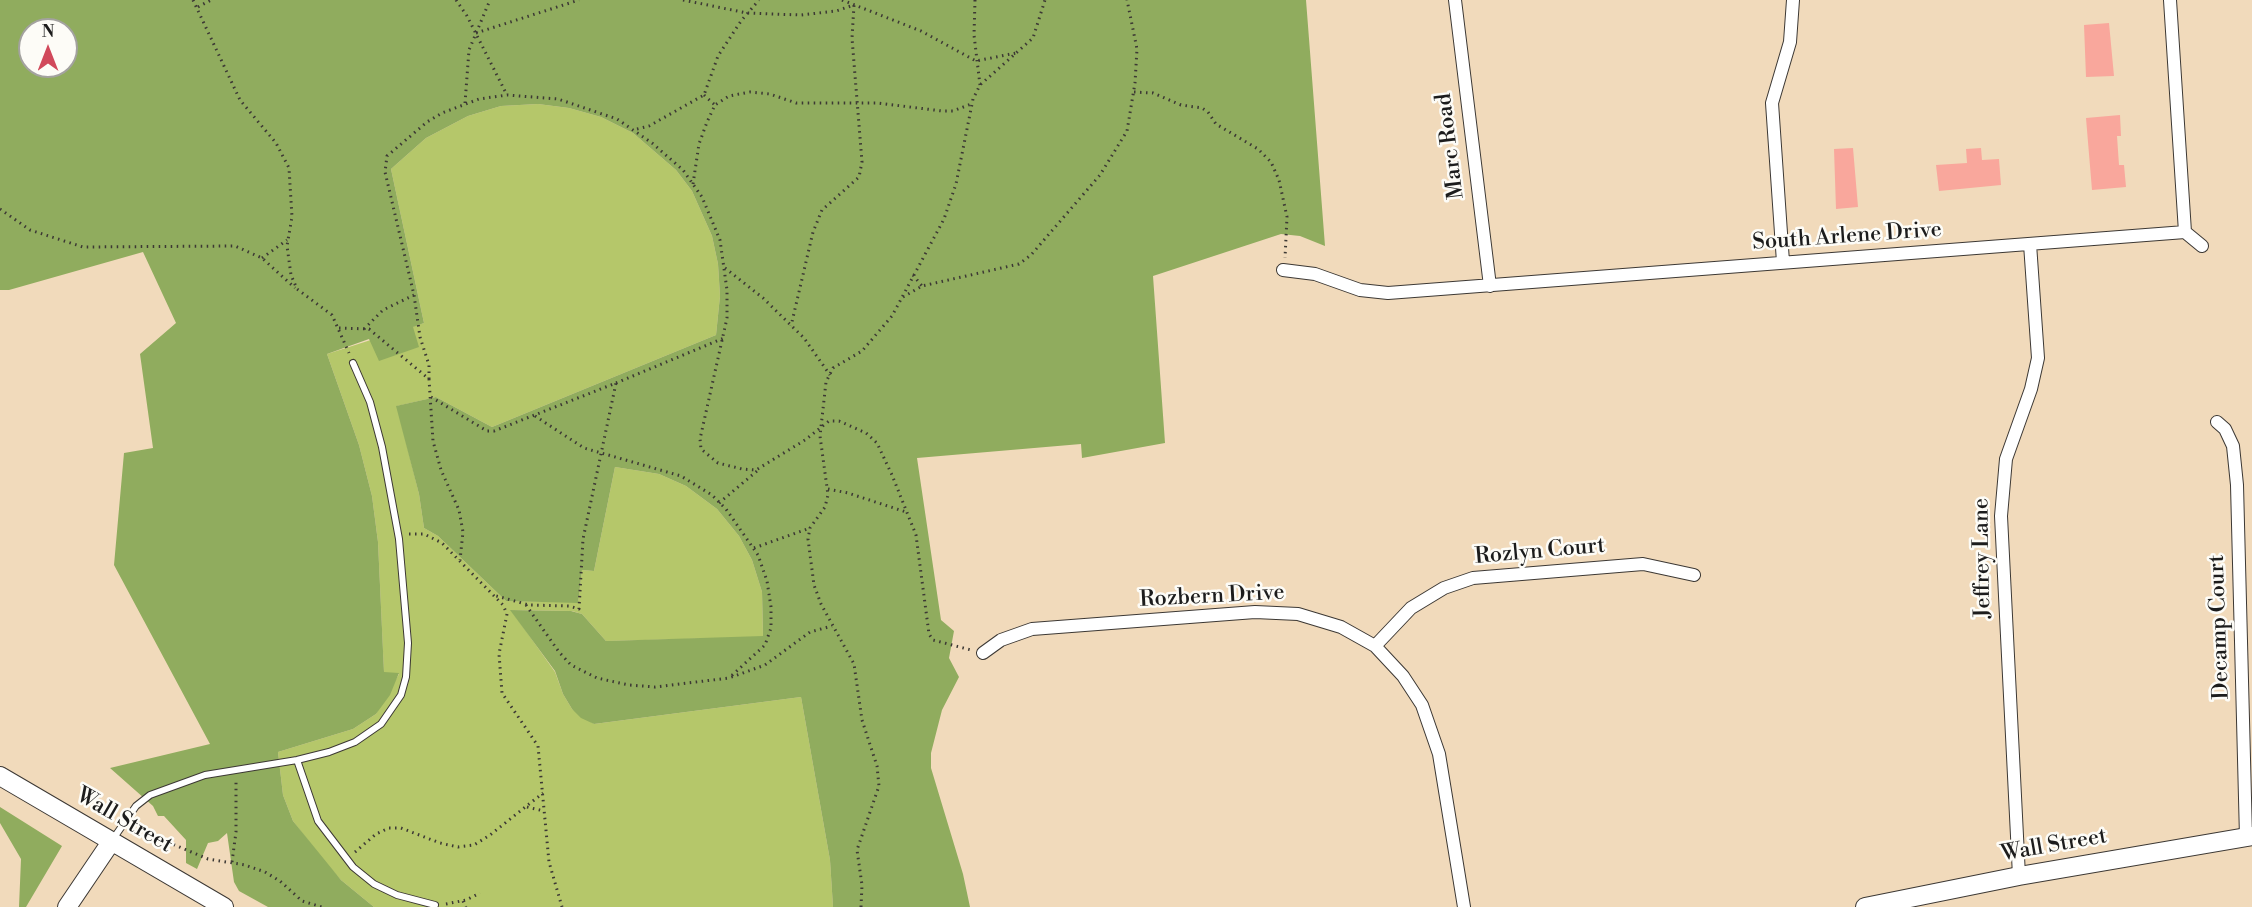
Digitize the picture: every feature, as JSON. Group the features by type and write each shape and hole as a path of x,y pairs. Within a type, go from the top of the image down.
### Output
{"street":[{"name":"Marc Road","path":"1455,0 1490,286"},
{"path":"1783,262 1772,103 1790,42 1792,0"},
{"path":"2170,0 2185,232 2202,246"},
{"name":"South Arlene Drive","path":"1283,270 1315,274 1360,290 1378,292 1490,286 2185,232"},
{"name":"Jeffrey Lane","path":"2019,876 2001,516 2006,459 2031,389 2038,358 2030,244"},
{"name":"Decamp Court","path":"2217,422 2225,429 2233,446 2237,485 2249,836"},
{"name":"Rozlyn Court","path":"1375,646 1411,608 1444,588 1473,578 1643,564 1694,575"},
{"name":"Rozbern Drive","path":"983,653 1001,640 1032,629 1273,612 1317,618 1341,627 1375,646 1403,676 1422,705 1434,732 1464,907"},
{"name":"Wall Street","path":"0,776 224,907"},
{"name":"Wall Street","path":"1865,907 2019,876 2249,836"},
{"path":"66,907 111,842"}],"lane":[{"path":"111,842 136,806 150,795 205,775 297,760 329,752 355,742 381,724 401,695 406,677 408,643 398,535 382,447 370,402 353,363"},
{"path":"297,760 318,821 347,860 374,884 397,896 435,905"}],"path":[{"path":"193,0 240,100 276,143 289,168 292,217 289,239 291,275 297,290"},
{"path":"198,7 211,0"},
{"path":"456,0 476,33 507,95"},
{"path":"465,103 469,50 490,0"},
{"path":"476,33 579,0"},
{"path":"683,0 747,13 801,15 854,5"},
{"path":"636,130 650,126 704,95 718,56 747,13 759,0"},
{"path":"842,0 921,31 976,61 1017,53"},
{"path":"975,0 976,61 980,85"},
{"path":"861,907 862,885 856,850 876,797 879,777 862,720 854,664 832,626 814,585 808,539 810,528 825,507 827,489 820,427 830,375 833,368 862,351 875,338 900,300 944,219 956,184 972,104 980,85 1033,38 1045,0"},
{"path":"900,300 922,286 1019,264 1031,255 1106,166 1127,131 1134,92 1137,49 1127,0"},
{"path":"791,326 813,232 822,210 859,177 862,162 852,38 854,5"},
{"path":"693,184 699,144 715,105 729,96 750,92 770,94 796,103 857,103 942,111 953,111 972,104"},
{"path":"1134,92 1153,93 1181,105 1202,108 1208,112 1216,124 1258,149 1271,162 1279,180 1287,217 1283,270"},
{"path":"460,560 463,532 459,510 441,470 434,441 430,421 429,365 420,337 414,295 384,164 394,148 427,122 465,103 507,95 558,99 592,108 636,130 670,157 693,184 711,217 720,240 725,268 727,318 700,439 701,449 718,463 742,469 760,468"},
{"path":"704,95 715,105"},
{"path":"0,209 30,230 82,247 235,246 262,258 297,290 332,315 353,363"},
{"path":"262,258 289,239"},
{"path":"725,268 791,326 817,354 830,375"},
{"path":"913,275 922,286"},
{"path":"364,329 383,310 414,295"},
{"path":"339,328 364,329 381,338 429,379"},
{"path":"431,397 487,430 505,428 724,338"},
{"path":"493,594 526,604 568,606 579,609 583,539 616,383"},
{"path":"535,416 584,448 681,476 719,503 754,548 766,581 771,607 771,628 765,645 753,659 729,678"},
{"path":"719,503 760,468 805,440 829,421 839,421 866,433 877,443 915,535 921,561 925,621 929,634 940,642 983,653"},
{"path":"827,489 848,493 906,512"},
{"path":"754,548 810,528"},
{"path":"398,535 424,534 433,537 460,560 493,594 507,614 500,654 499,677 502,693 538,746 549,862 562,907"},
{"path":"526,604 559,652 572,665 597,678 628,685 655,687 729,678 765,665 810,633 832,626"},
{"path":"232,862 237,815 236,770"},
{"path":"347,860 367,840 389,828 401,828 440,843 458,847 474,845 490,836 543,793"},
{"path":"525,807 544,811"},
{"path":"136,823 170,843 208,859 232,862 265,872 280,881 302,901 322,907"},
{"path":"435,905 463,901 480,893"},
{"path":"463,901 466,907"}],"green space":[{"path":"0,0 1306,0 1325,246 1300,236 1281,234 1153,276 1165,443 1082,458 1081,444 917,458 941,620 954,631 949,658 959,677 942,710 931,753 931,768 963,874 970,907 833,907 830,860 801,697 594,724 581,718 572,709 563,694 555,671 510,610 571,611 582,614 606,641 763,636 762,592 752,560 739,536 717,509 686,486 659,474 615,467 594,571 582,570 578,603 506,601 438,536 424,528 419,494 396,406 436,397 492,427 716,335 720,296 718,264 712,236 692,191 676,170 633,133 601,117 569,108 538,104 501,106 468,116 426,138 391,169 424,323 413,327 419,347 379,361 369,339 327,354 359,445 372,496 378,542 384,672 399,673 390,695 376,714 353,729 278,752 283,795 293,821 341,880 374,907 268,907 239,891 234,882 227,833 218,841 208,843 197,869 186,863 186,840 164,816 158,816 153,806 110,768 210,744 114,565 124,453 153,448 140,354 176,323 143,252 9,290 0,290"},
{"path":"538,104 569,108 601,117 633,133 676,170 692,191 712,236 718,264 720,296 716,335 492,427 436,397 397,406 419,494 424,528 438,536 506,601 578,602 582,570 594,571 615,467 659,474 686,486 717,509 739,536 752,560 762,592 763,637 606,641 582,614 572,611 511,610 555,672 563,694 572,709 594,724 801,697 830,860 833,907 374,907 341,880 323,860 293,821 283,795 278,752 353,729 376,714 399,674 384,673 378,542 372,496 359,445 327,354 424,323 391,169 426,138 468,116 501,106"},
{"path":"0,807 62,846 26,907 19,907 21,859 0,823"}],"building":[{"path":"2109,23 2114,76 2086,77 2084,25"},
{"path":"2120,115 2121,136 2117,136 2119,165 2124,165 2126,187 2092,190 2086,118"},
{"path":"1853,148 1858,207 1836,209 1834,149"},
{"path":"1981,148 1982,160 1999,159 2001,185 1939,191 1936,165 1967,163 1966,149"}]}
